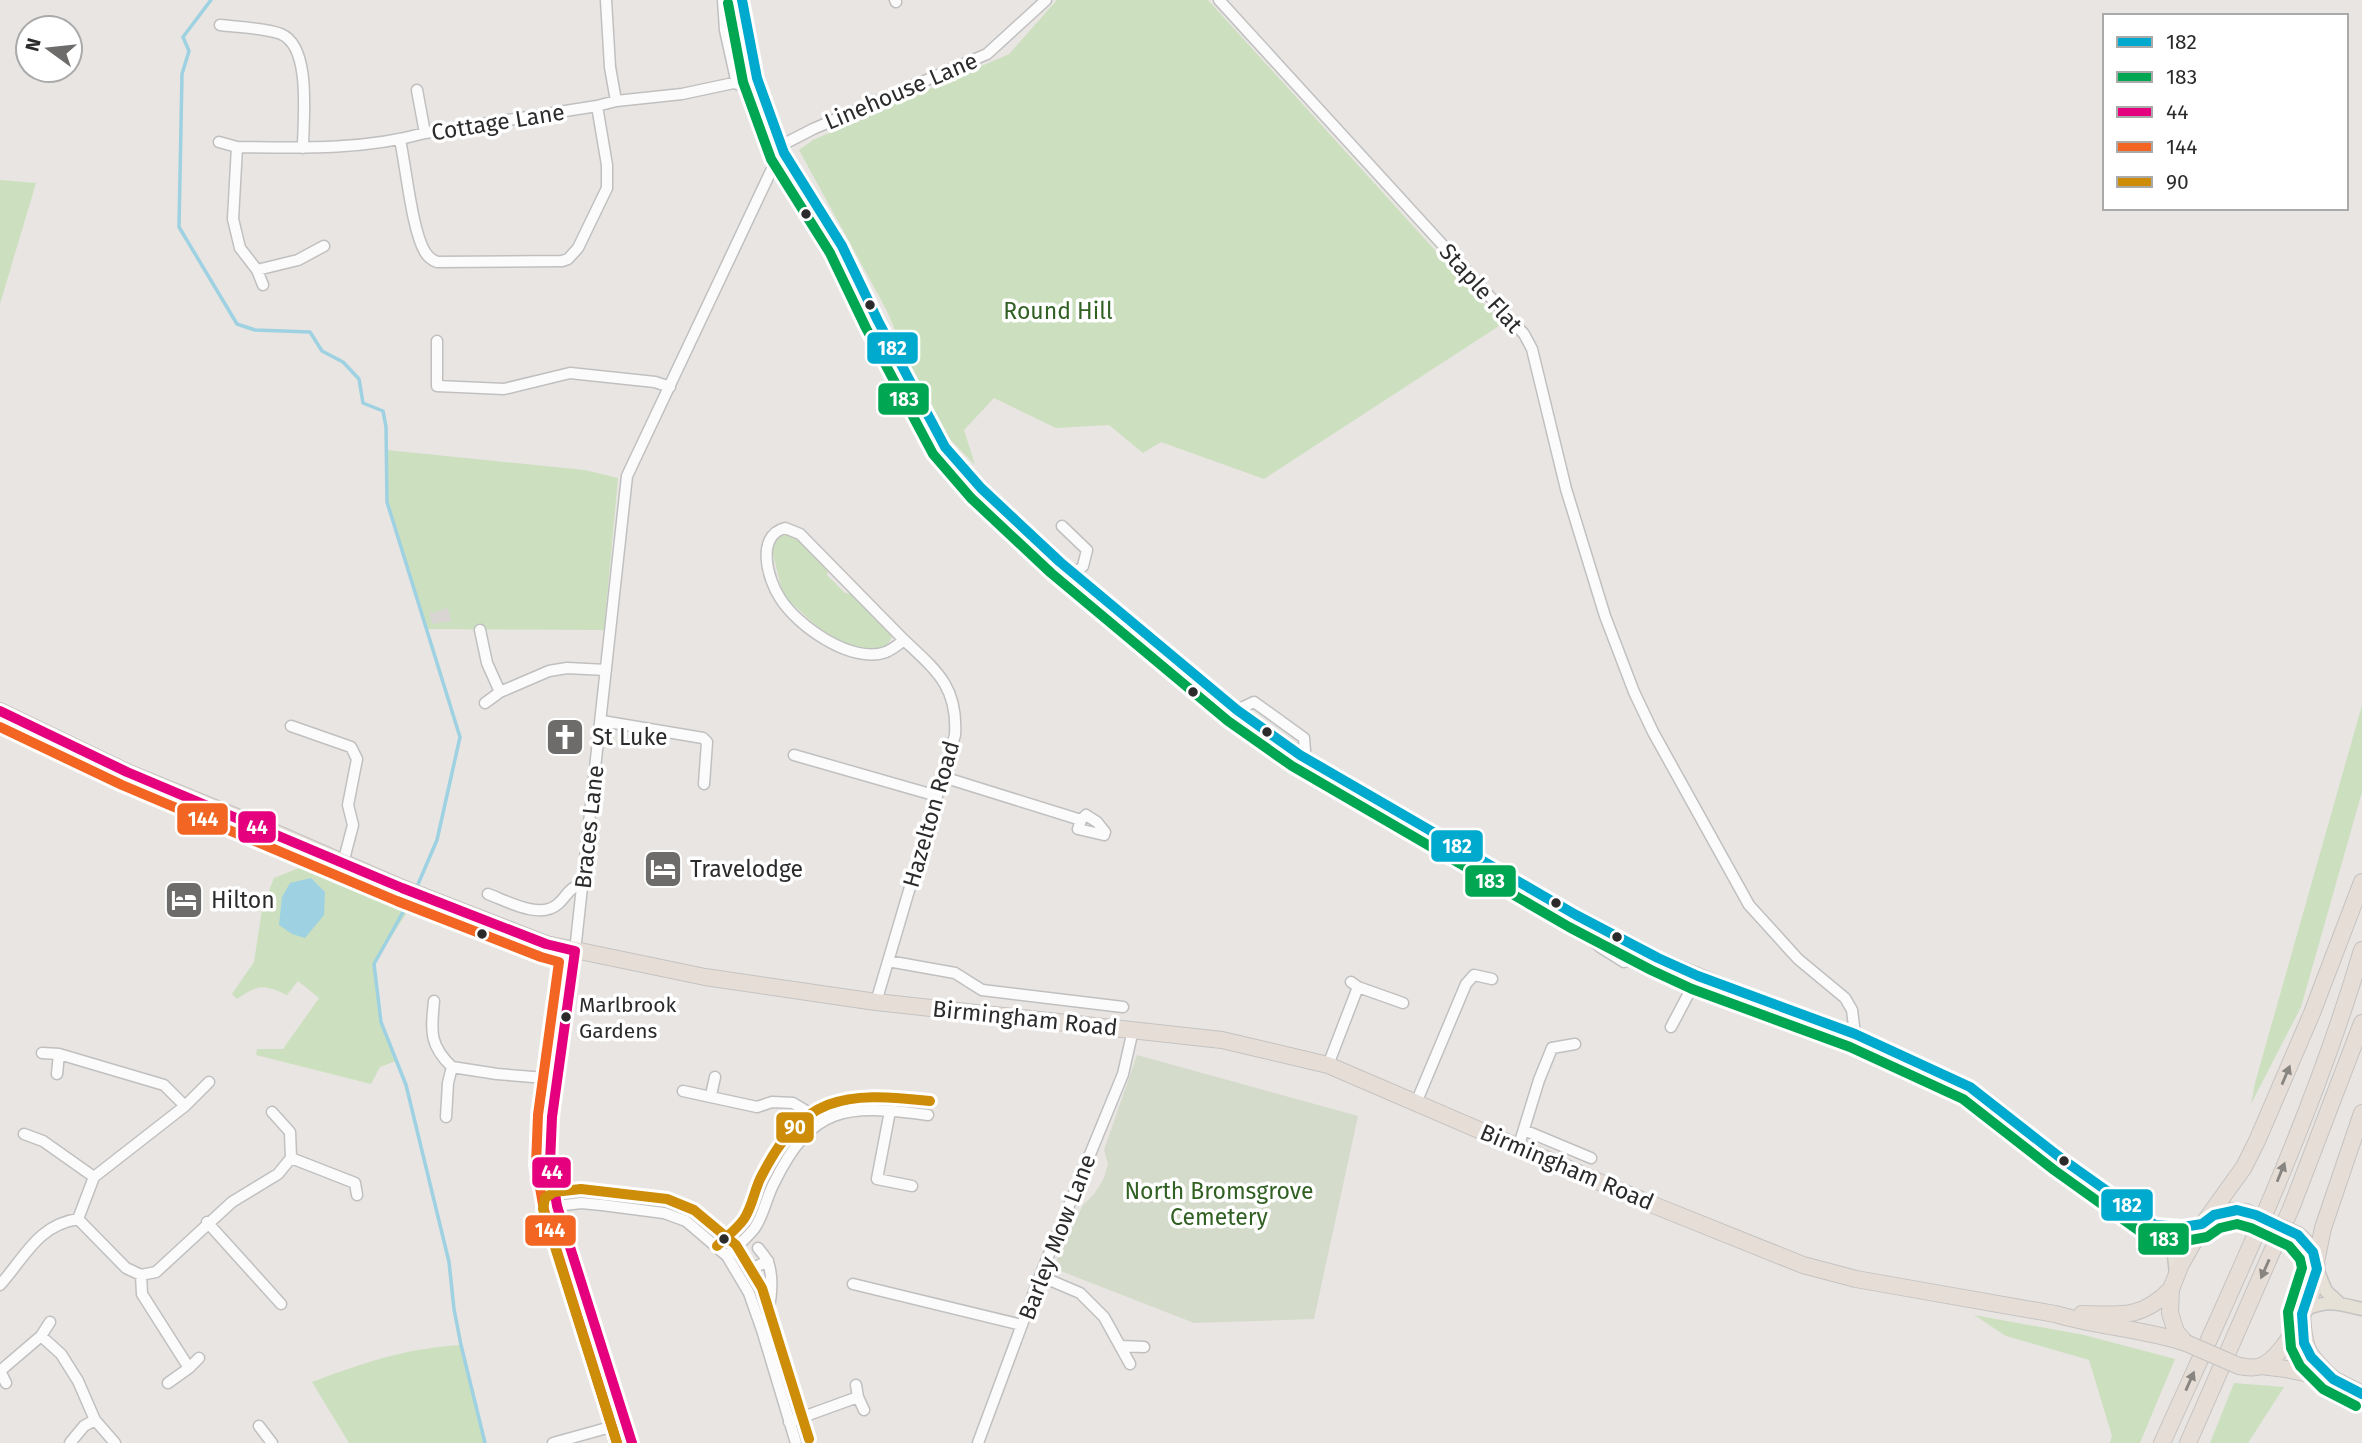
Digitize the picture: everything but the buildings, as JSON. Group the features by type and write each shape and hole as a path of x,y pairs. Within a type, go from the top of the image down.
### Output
{"highway":[{"name":"Birmingham Road","path":"0,711 127,772 276,832 424,897 546,944 705,977 876,1002 1222,1040 1328,1065 1416,1103 1522,1138 1646,1202 1803,1265 1856,1279 2055,1314 2085,1323 2154,1333 2186,1343"},
{"path":"2362,883 2317,1000 2257,1141 2244,1167 2204,1222 2173,1282 2172,1323 2186,1343 2239,1366 2286,1369 2333,1379 2362,1394"},
{"path":"2162,1443 2283,1169 2362,950"},
{"path":"2188,1443 2292,1206 2362,1023"},
{"path":"2333,1379 2311,1357 2304,1343 2304,1311 2323,1228 2362,1113"},
{"path":"2204,1222 2224,1211 2246,1212 2298,1235 2313,1252 2316,1265"},
{"name":"Birmingham Road","path":"2055,1314 2122,1315 2135,1312 2152,1306 2173,1282"},
{"path":"2261,1366 2279,1353 2304,1311"}],"main road":[{"path":"742,0 757,78 783,149 842,246 879,324 945,447 981,488 1075,574 1237,710 1300,755 1576,915 1698,976 1855,1034 1970,1087 2062,1159 2155,1225 2169,1241 2174,1255 2173,1282"},
{"path":"575,951 552,1117 550,1163 557,1206 632,1443"},
{"path":"2155,1225 2183,1227 2204,1222"},
{"path":"2316,1265 2326,1291 2339,1303"},
{"path":"2304,1311 2322,1302 2362,1309"}],"street":[{"path":"606,0 610,66 616,101"},
{"path":"723,0 725,30 737,83"},
{"name":"Linehouse Lane","path":"783,149 813,129 987,54 1046,0"},
{"name":"Staple Flat","path":"1219,0 1524,334 1532,349 1566,489 1605,616 1634,692 1653,732 1749,905 1798,959 1845,998 1852,1010 1855,1034"},
{"path":"220,25 281,34 295,46 302,63 303,148"},
{"name":"Cottage Lane","path":"219,142 237,147 353,146 616,101 682,94 757,78"},
{"path":"417,90 425,133"},
{"path":"400,140 418,234 424,252 431,260 562,261 568,259 578,248 607,188 607,165 597,106"},
{"path":"237,147 233,219 240,248 257,270 263,285"},
{"name":"Braces Lane","path":"575,951 627,476 783,149"},
{"path":"257,270 298,260 324,246"},
{"path":"437,341 437,386 504,389 570,373 655,382 670,387"},
{"path":"1062,526 1087,550 1083,566 1075,574"},
{"name":"Hazelton Road","path":"876,1002 955,735 954,701 935,668 800,534 785,528 771,536 766,549 769,572 780,599 827,642 871,655 887,652 905,640"},
{"path":"480,630 487,663 500,692"},
{"path":"485,703 500,692 549,671 568,668 607,670"},
{"path":"602,721 698,735 703,738 707,742 708,751 704,784"},
{"path":"292,726 351,747 357,758 348,805 353,825 343,863"},
{"path":"794,755 937,796"},
{"path":"943,777 1081,820"},
{"path":"488,894 532,909 545,910 557,905 571,887 584,884"},
{"path":"1576,915 1573,923 1600,947 1624,962 1643,950"},
{"path":"888,961 955,973 982,990 1122,1007"},
{"path":"1416,1103 1466,984 1474,975 1492,979"},
{"path":"1671,1027 1698,976"},
{"path":"1328,1065 1355,985 1402,1003"},
{"path":"434,1002 431,1034 439,1055 452,1067 558,1079"},
{"name":"Barley Mow Lane","path":"978,1443 1040,1276 1122,1074 1133,1030"},
{"path":"1574,1044 1552,1048 1539,1080 1522,1138 1591,1158"},
{"path":"42,1053 59,1054 164,1085 184,1106"},
{"path":"57,1074 59,1054"},
{"path":"446,1117 447,1083 452,1067"},
{"path":"711,1095 715,1077"},
{"path":"78,1219 94,1177 184,1106 209,1082"},
{"path":"683,1091 757,1107 772,1102 793,1103 808,1112 817,1124"},
{"path":"727,1256 755,1228 772,1186 790,1153 799,1140 817,1124 838,1114 868,1110 928,1115"},
{"path":"890,1111 877,1179 912,1186"},
{"path":"78,1219 126,1268 141,1275 156,1272 175,1257 207,1223 232,1202 278,1174 291,1158 289,1132 272,1112"},
{"path":"282,1123 293,1116"},
{"path":"24,1134 44,1136 94,1177"},
{"path":"291,1158 356,1189 362,1173"},
{"path":"557,1206 581,1203 664,1213 686,1221 727,1256 749,1293 796,1443"},
{"path":"0,1285 37,1239 50,1228 78,1219"},
{"path":"207,1223 281,1304"},
{"path":"758,1248 768,1261 771,1311 762,1330"},
{"path":"751,1269 768,1261"},
{"path":"141,1275 142,1294 189,1368"},
{"path":"1040,1276 1080,1293 1104,1317 1130,1364"},
{"path":"853,1284 1022,1325"},
{"path":"6,1383 0,1371 41,1336 50,1322"},
{"path":"41,1336 61,1354 78,1381 95,1420 115,1443"},
{"path":"1122,1346 1144,1347"},
{"path":"168,1383 199,1359"},
{"path":"856,1385 864,1410"},
{"path":"789,1422 858,1398"},
{"path":"70,1443 84,1426 95,1420"},
{"path":"553,1443 625,1423"},
{"path":"259,1426 272,1443"}],"green space":[{"name":"Round Hill","path":"1057,0 1208,0 1502,324 1264,479 1161,442 1143,453 1109,425 1056,428 994,398 964,430 975,465 946,435 921,392 887,311 799,150 813,140 1009,54"},
{"path":"0,180 36,183 0,304"},
{"path":"387,450 585,470 618,478 604,630 426,629 387,502"},
{"path":"781,535 795,536 828,569 827,575 845,593 853,594 891,631 891,639 886,647 863,650 830,639 783,595 771,546"},
{"path":"2362,705 2362,792 2301,1007 2251,1104 2255,1083"},
{"path":"303,858 412,904 375,963 381,1022 396,1061 380,1067 371,1084 256,1055 257,1049 283,1049 319,998 298,981 287,995 266,987 251,990 237,999 232,994 254,962 262,909 274,878 304,866"},
{"name":"North Bromsgrove Cemetery","path":"1137,1055 1358,1116 1314,1319 1194,1323 1053,1268 1083,1205 1103,1180 1108,1164 1104,1150"},
{"path":"1974,1315 2084,1335 2175,1359 2140,1443 2110,1443 2112,1436 2089,1360 2006,1336"},
{"path":"461,1345 485,1443 349,1443 312,1382 385,1358 422,1349"},
{"path":"2234,1383 2284,1387 2248,1443 2210,1443"}],"shaded area":[{"path":"448,608 451,621 432,624 429,610 433,613"}],"water":[{"path":"311,878 325,892 324,915 305,938 292,934 279,925 282,897 290,883"}],"waterway":[{"path":"211,0 183,37 189,51 182,74 179,227 237,324 255,330 310,332 322,351 343,362 359,379 363,403 383,411 386,427 387,502 460,737 437,840 416,889"},
{"path":"412,896 374,964 381,1022 406,1085 449,1262 461,1345 485,1443"}],"transit line":[{"name":"182","path":"742,0 757,78 784,153 842,246 878,321 945,447 981,488 1060,562 1237,710 1300,755 1576,915 1698,976 1855,1034 1970,1087 2062,1159 2155,1225 2183,1227 2202,1224 2214,1215 2237,1210 2256,1215 2298,1235 2313,1252 2317,1269 2302,1314 2304,1343 2311,1357 2333,1379 2362,1394"},
{"name":"183","path":"728,3 743,82 771,159 830,253 866,328 933,454 971,498 1051,573 1228,721 1292,766 1569,927 1692,989 1850,1047 1963,1099 2054,1170 2149,1238 2185,1241 2207,1237 2220,1228 2237,1224 2289,1246 2300,1259 2302,1268 2288,1312 2291,1348 2300,1366 2323,1389 2356,1406"},
{"name":"44","path":"0,711 127,772 402,888 546,944 575,951 552,1117 550,1163 557,1206 632,1443"},
{"name":"144","path":"0,727 122,785 397,901 559,962 538,1115 536,1165 544,1210 617,1443"},
{"name":"90","path":"717,1246 744,1219 760,1179 776,1151 792,1130 809,1115 828,1105 849,1099 873,1097 930,1101"},
{"name":"90","path":"617,1443 543,1209 545,1198 554,1192 581,1189 667,1199 694,1210 736,1245 762,1288 809,1439"}],"place":[{"name":"St Luke","path":"565,737"},
{"name":"Travelodge","path":"663,869"},
{"name":"Hilton","path":"184,900"},
{"name":"Marlbrook Gardens","path":"566,1017"}]}
